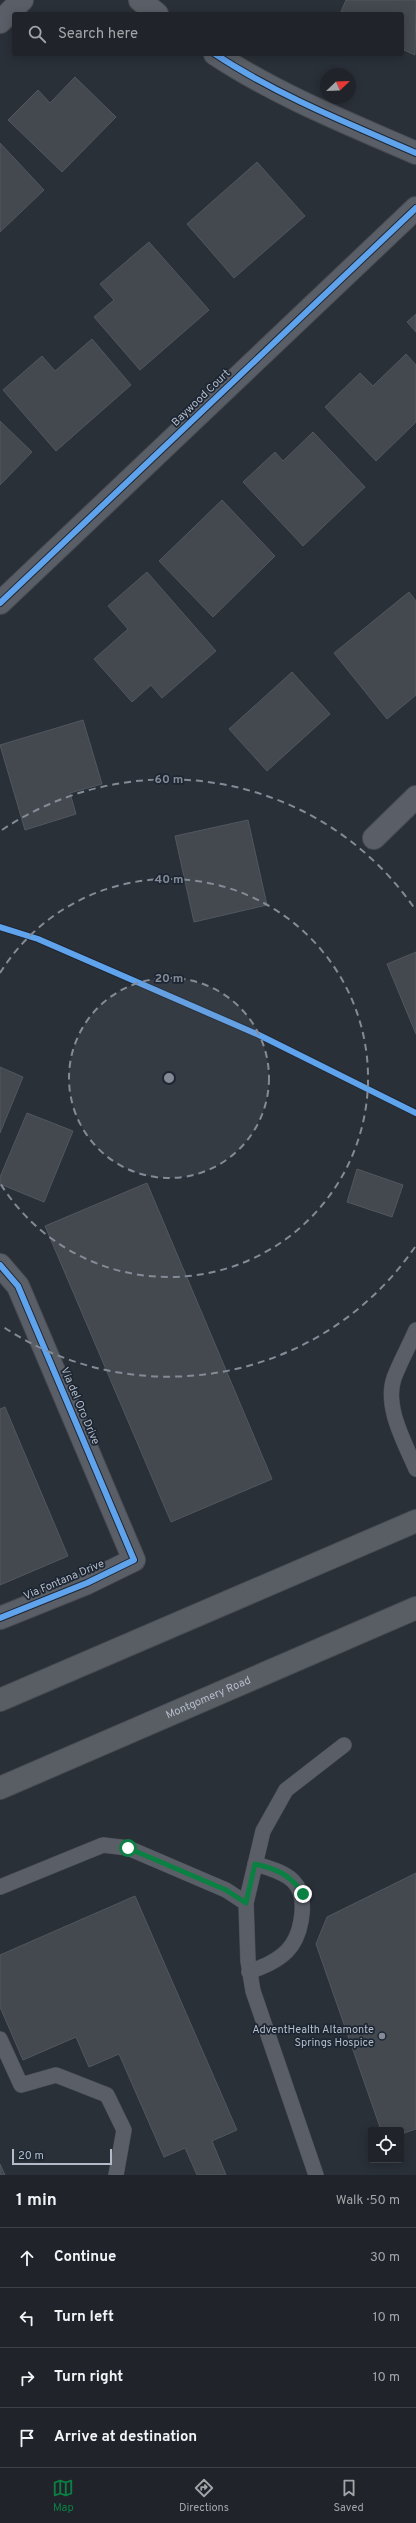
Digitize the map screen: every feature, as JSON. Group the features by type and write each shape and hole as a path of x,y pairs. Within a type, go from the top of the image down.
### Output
{"main road":[{"path":"0,1700 416,1521"},
{"name":"Montgomery Road","path":"0,1788 416,1608"}],"street":[{"path":"0,22 22,0"},
{"path":"140,0 155,12"},
{"path":"218,56 243,73 317,110 416,152"},
{"name":"Baywood Court","path":"0,603 416,208"},
{"path":"374,838 416,797"},
{"name":"Via del Oro Drive","path":"0,1265 18,1286 134,1560"},
{"name":"Via Fontana Drive","path":"0,1618 87,1583 134,1560"}],"lane":[{"path":"416,1330 394,1379 392,1396 394,1415 416,1469"},
{"path":"316,2175 264,2027 249,1972 246,1903 263,1831 286,1790 344,1745"},
{"path":"0,1887 103,1846 128,1848 226,1890 246,1903"},
{"path":"249,1972 271,1963 287,1951 298,1934 302,1912 303,1894 295,1882 278,1870 255,1864"},
{"path":"0,2039 21,2085 56,2075 107,2095 124,2130 116,2175"}],"building":[{"path":"346,0 416,0 415,55 404,50 404,12 341,12"},
{"path":"75,77 116,117 62,172 8,120 38,90 50,103"},
{"path":"0,143 44,190 0,232"},
{"path":"257,162 305,216 234,278 187,224"},
{"path":"149,242 209,310 140,370 94,317 114,300 100,284"},
{"path":"416,314 416,332 407,322"},
{"path":"92,339 131,385 56,451 3,390 42,356 55,371"},
{"path":"406,354 416,365 416,422 376,461 325,407 360,373 373,386"},
{"path":"0,421 32,452 0,485"},
{"path":"313,432 365,487 303,546 243,482 275,452 283,461"},
{"path":"222,500 275,556 213,617 159,561"},
{"path":"147,572 216,651 162,698 151,685 132,702 94,659 128,629 108,606"},
{"path":"409,592 416,601 416,695 387,719 334,653"},
{"path":"292,672 330,714 267,771 229,729"},
{"path":"83,720 102,784 70,793 76,814 25,830 0,745"},
{"path":"248,820 267,905 194,922 175,836"},
{"path":"416,952 416,1034 387,964"},
{"path":"0,1067 23,1077 0,1133"},
{"path":"27,1113 73,1131 44,1202 0,1184 0,1177"},
{"path":"357,1169 403,1185 392,1217 347,1202"},
{"path":"147,1183 272,1479 171,1522 45,1226"},
{"path":"5,1407 68,1556 0,1585 0,1409"},
{"name":"AdventHealth Altamonte Springs Hospice","path":"416,1873 416,2129 404,2133 404,2127 380,2127 316,1944 327,1917"},
{"path":"135,1896 237,2130 212,2141 226,2175 197,2175 185,2148 164,2157 119,2054 89,2067 76,2037 23,2060 0,2007 0,1955"},
{"path":"0,2164 5,2175 0,2175"}],"cycle path":[{"path":"218,56 263,83 313,108 416,153"},
{"path":"0,603 416,208"},
{"path":"0,927 38,939 259,1035 416,1113"},
{"path":"0,1265 18,1286 134,1560 87,1583 0,1618"}],"place":[{"name":"AdventHealth Altamonte Springs Hospice","path":"382,2036"}],"route":[{"path":"128,1848 226,1890 246,1903 255,1864 278,1870 295,1882 303,1894"}]}
